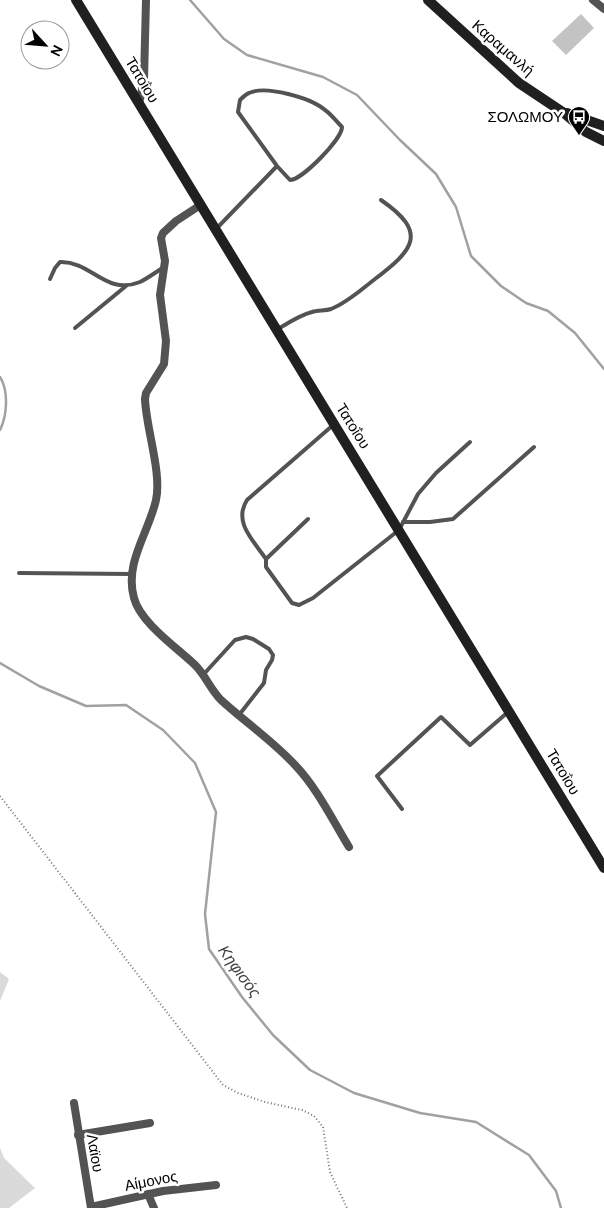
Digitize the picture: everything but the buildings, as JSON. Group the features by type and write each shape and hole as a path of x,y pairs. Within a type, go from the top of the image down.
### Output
{"street":[{"name":"Τατοΐου","path":"76,0 214,230 334,424 401,526 509,711 604,868"},
{"path":"139,104 144,79 146,0"},
{"name":"Καραμανλή","path":"428,0 519,83 564,112 586,132 604,141"},
{"path":"594,0 604,9"},
{"name":"Καραμανλή","path":"564,112 604,126"},
{"path":"200,206 176,221 163,233 161,238 165,261 160,284 166,341 164,364 146,393 145,399 158,480 156,500 138,548 132,574 134,597 139,611 203,675 207,684 295,765 311,785 349,847"},
{"name":"Λαϊου","path":"74,1103 91,1208"},
{"path":"78,1135 150,1123"},
{"name":"Αίμονος","path":"91,1208 148,1194 216,1185"},
{"path":"148,1194 154,1208"}],"lane":[{"path":"262,90 299,98 320,106 342,126 342,132 334,143 299,177 290,180 277,166 238,112 240,100 249,93 262,90"},
{"path":"214,230 277,166"},
{"path":"276,330 312,311 330,309 337,305 358,292 406,254 412,236 409,228 398,212 381,200"},
{"path":"50,279 54,268 60,262 71,262 115,285 141,282 164,267"},
{"path":"75,328 128,285"},
{"path":"334,424 248,500 243,508 242,522 266,559 266,567 292,603 302,605 401,526 418,494 470,442"},
{"path":"401,526 453,519 534,447"},
{"path":"266,559 308,519"},
{"path":"19,573 132,574"},
{"path":"203,675 235,640 246,637 269,649 273,655 266,670 264,683 239,715"},
{"path":"402,810 377,776 441,717 470,745 509,711"}],"path":[{"path":"0,796 223,1085 238,1094 302,1110 314,1116 323,1127 330,1172 347,1208"}],"shaded area":[{"path":"0,972 9,979 0,1001"},
{"path":"0,1148 4,1158 35,1188 9,1208 0,1208"}],"waterway":[{"path":"190,0 224,39 247,55 323,77 357,95 436,174 456,207 471,256 501,286 526,303 548,311 575,333 604,369"},
{"name":"Κηφισός","path":"0,377 6,396 4,418 0,430"},
{"name":"Κηφισός","path":"0,663 39,686 86,706 126,705 163,730 195,763 216,812 205,914 209,949 242,997 273,1035 310,1070 354,1093 420,1113 476,1122 529,1155 556,1191 561,1208"}],"place":[{"name":"ΣΟΛΩΜΟΥ","path":"579,136"}]}
